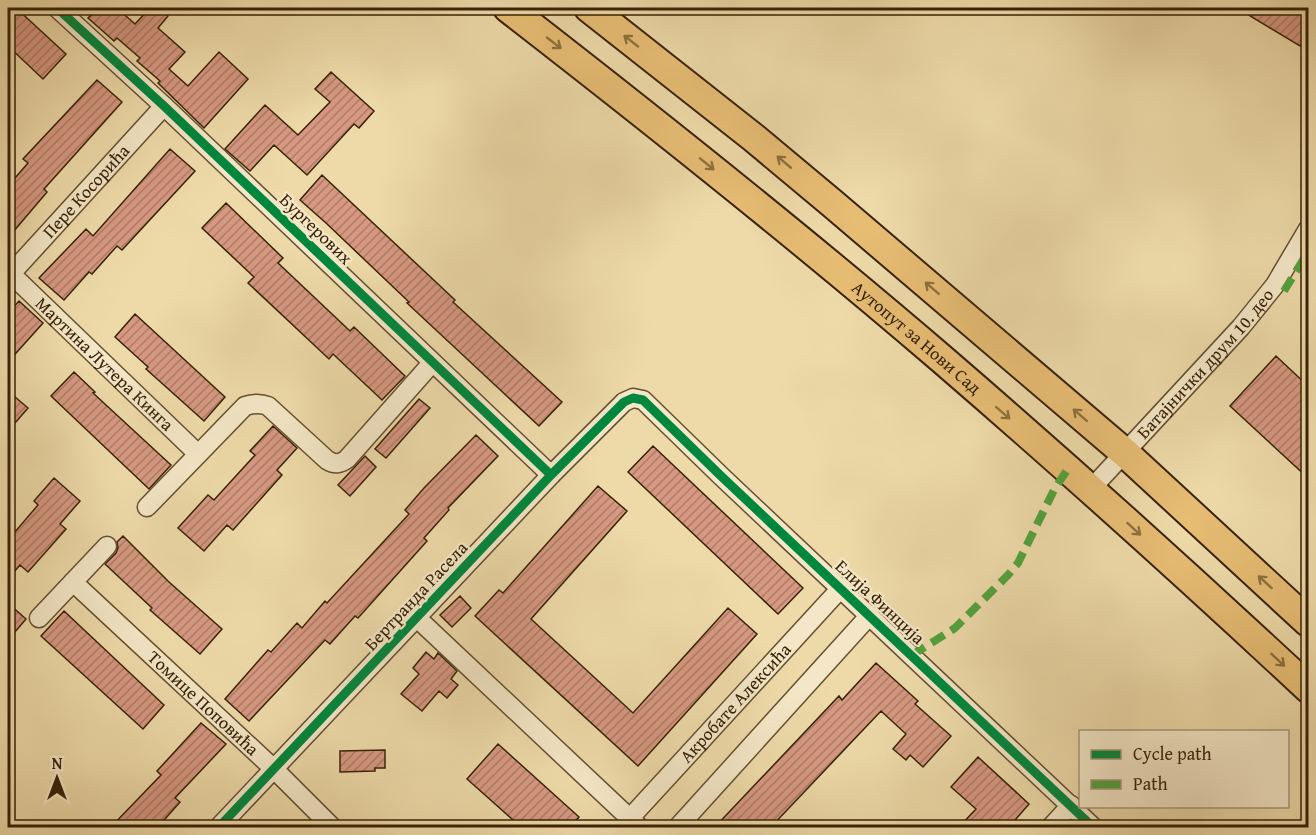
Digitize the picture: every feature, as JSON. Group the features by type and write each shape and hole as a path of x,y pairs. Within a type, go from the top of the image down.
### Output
{"main road":[{"name":"Аутопут за Нови Сад","path":"508,8 727,180 943,360 1308,688"},
{"path":"589,8 819,192 1125,453 1308,622"}],"street":[{"name":"Бургерових","path":"57,8 164,106 551,476"},
{"name":"Пере Косорића","path":"8,274 164,106"},
{"name":"Батајнички друм 10. део","path":"1090,490 1241,327 1275,285 1308,229"},
{"name":"Мартина Лутера Кинга","path":"8,274 198,454"},
{"path":"147,507 245,406 260,403 268,406 327,460 333,464 341,463 432,363"},
{"name":"Бертранда Расела","path":"218,828 624,402 633,398 643,400"},
{"name":"Елија Финција","path":"643,400 1094,828"},
{"path":"39,618 106,546"},
{"name":"Томице Поповића","path":"73,582 274,769 333,828"},
{"name":"Акробате Алексића","path":"417,618 635,823 841,588"},
{"path":"677,828 870,615"},
{"path":"1050,828 1071,806"}],"building":[{"path":"8,8 16,8 66,54 43,79 8,46"},
{"path":"98,8 117,8 135,24 150,8 159,8 168,16 158,28 185,52 169,69 188,86 219,52 248,79 204,128 158,83 160,81 137,61 140,58 117,38 114,41 88,18"},
{"path":"1237,8 1308,8 1308,31 1300,46"},
{"path":"331,72 374,111 359,128 354,124 307,175 274,145 250,171 225,149 265,105 298,135 330,102 315,89"},
{"path":"97,80 122,102 44,189 47,192 8,238 8,186 28,163 23,159"},
{"path":"170,149 195,171 122,250 117,246 64,300 39,278 86,229 93,236"},
{"path":"322,175 455,300 453,302 562,402 539,426 300,200"},
{"path":"226,203 283,258 278,263 350,331 354,327 405,376 382,400 333,354 329,359 248,283 254,277 202,228"},
{"path":"19,301 43,323 8,362 8,313"},
{"path":"135,314 225,397 204,421 146,369 148,367 115,337"},
{"path":"1276,356 1308,386 1308,478 1230,406"},
{"path":"74,372 95,392 93,393 171,465 149,489 51,396"},
{"path":"8,391 28,408 15,423 8,417"},
{"path":"419,399 430,408 386,458 375,449"},
{"path":"273,426 297,448 277,470 282,475 233,530 227,525 204,551 178,528 208,495 214,500 255,455 250,451"},
{"path":"476,435 498,456 448,508 449,510 424,538 427,541 358,618 355,616 330,644 325,640 249,721 225,699 268,650 271,652 297,623 302,628 325,601 327,603 409,514 405,510 424,488"},
{"path":"653,446 803,588 778,614 628,472"},
{"path":"365,456 376,467 350,496 338,485"},
{"path":"54,478 80,501 60,524 66,529 28,572 20,565 8,579 8,540 38,505 34,501"},
{"path":"598,486 627,511 531,619 633,713 728,608 757,634 638,766 475,616 499,590 503,593"},
{"path":"123,536 169,582 222,629 200,654 150,610 152,608 105,564 116,553 117,542"},
{"path":"460,596 471,608 452,627 440,615"},
{"path":"8,603 26,619 8,640"},
{"path":"64,611 164,705 143,729 41,636"},
{"path":"426,652 434,659 438,653 457,671 451,679 458,685 447,698 439,691 422,711 401,694 419,674 413,668"},
{"path":"876,663 918,701 915,704 951,736 923,767 910,755 906,760 893,749 906,734 881,711 770,828 714,828 839,696 842,700"},
{"path":"201,723 226,744 175,798 180,802 157,828 110,828 161,775 157,771"},
{"path":"498,744 579,817 570,828 522,828 467,779"},
{"path":"385,750 385,768 375,768 375,771 340,772 340,751"},
{"path":"978,757 1029,804 1008,828 958,828 976,809 951,787"}],"marked path":[{"path":"1284,291 1308,252"},
{"path":"912,655 955,628 1008,575 1018,563 1054,490 1067,470"}],"cycle path":[{"path":"57,8 164,106 551,475"},
{"path":"218,828 551,475 624,402 633,398 643,400 1094,828"}]}
